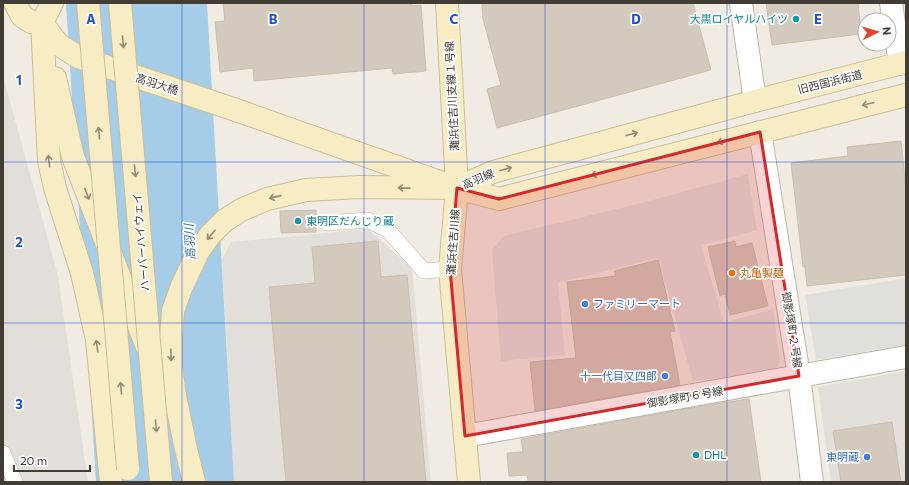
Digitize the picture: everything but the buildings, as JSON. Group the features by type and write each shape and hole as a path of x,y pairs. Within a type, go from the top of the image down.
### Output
{"street":[{"path":"15,3 22,16 31,22 42,23"},
{"path":"52,3 42,23 49,161 55,188 82,273 97,340 111,482"},
{"path":"88,3 129,482"},
{"name":"ハーバーハイウェイ","path":"120,3 161,482"},
{"name":"灘浜住吉川支線１号線","path":"447,3 457,188"},
{"path":"741,3 755,101"},
{"path":"891,3 903,63"},
{"path":"42,23 73,157 186,449"},
{"name":"高羽大橋","path":"42,23 58,44 78,57 236,110 457,188"},
{"name":"旧西国浜街道","path":"755,101 903,63"},
{"path":"760,132 906,95"},
{"name":"高羽線","path":"457,188 493,172 755,101"},
{"name":"高羽線","path":"457,188 499,199 760,132"},
{"name":"御影塚町２号線","path":"760,132 799,376 812,482"},
{"path":"194,482 175,396 171,366 171,337 173,311 181,288 198,252 210,235 224,221 241,210 267,199 306,190 359,187 457,188"},
{"name":"灘浜住吉川線","path":"457,188 450,269 469,482"},
{"name":"御影塚町６号線","path":"465,436 906,357"}],"lane":[{"path":"326,223 368,220 388,230 424,271 450,269"},
{"path":"3,453 15,482"}],"highlighted area":[{"path":"760,132 799,376 465,436 450,269 457,188 499,199"}],"shaded area":[{"path":"3,76 58,276 88,482 3,482"},
{"path":"748,174 757,230 701,245 724,323 773,309 780,362 773,371 693,381 658,258 558,283 565,355 501,361 492,250 504,236 642,203"},
{"path":"368,229 412,268 431,482 234,482 222,260 231,242"},
{"path":"906,278 906,345 816,360 805,295"},
{"path":"906,371 906,482 831,482 818,387"}],"water":[{"name":"高羽川","path":"66,3 207,3 234,482 96,482"}],"place":[{"name":"大黒ロイヤルハイツ","path":"796,19"},
{"name":"東明区だんじり蔵","path":"298,221"},
{"name":"丸亀製麺","path":"732,273"},
{"name":"ファミリーマート","path":"585,304"},
{"name":"十一代目又四郎","path":"665,376"},
{"name":"DHL","path":"696,455"},
{"name":"東明蔵","path":"867,457"}]}
